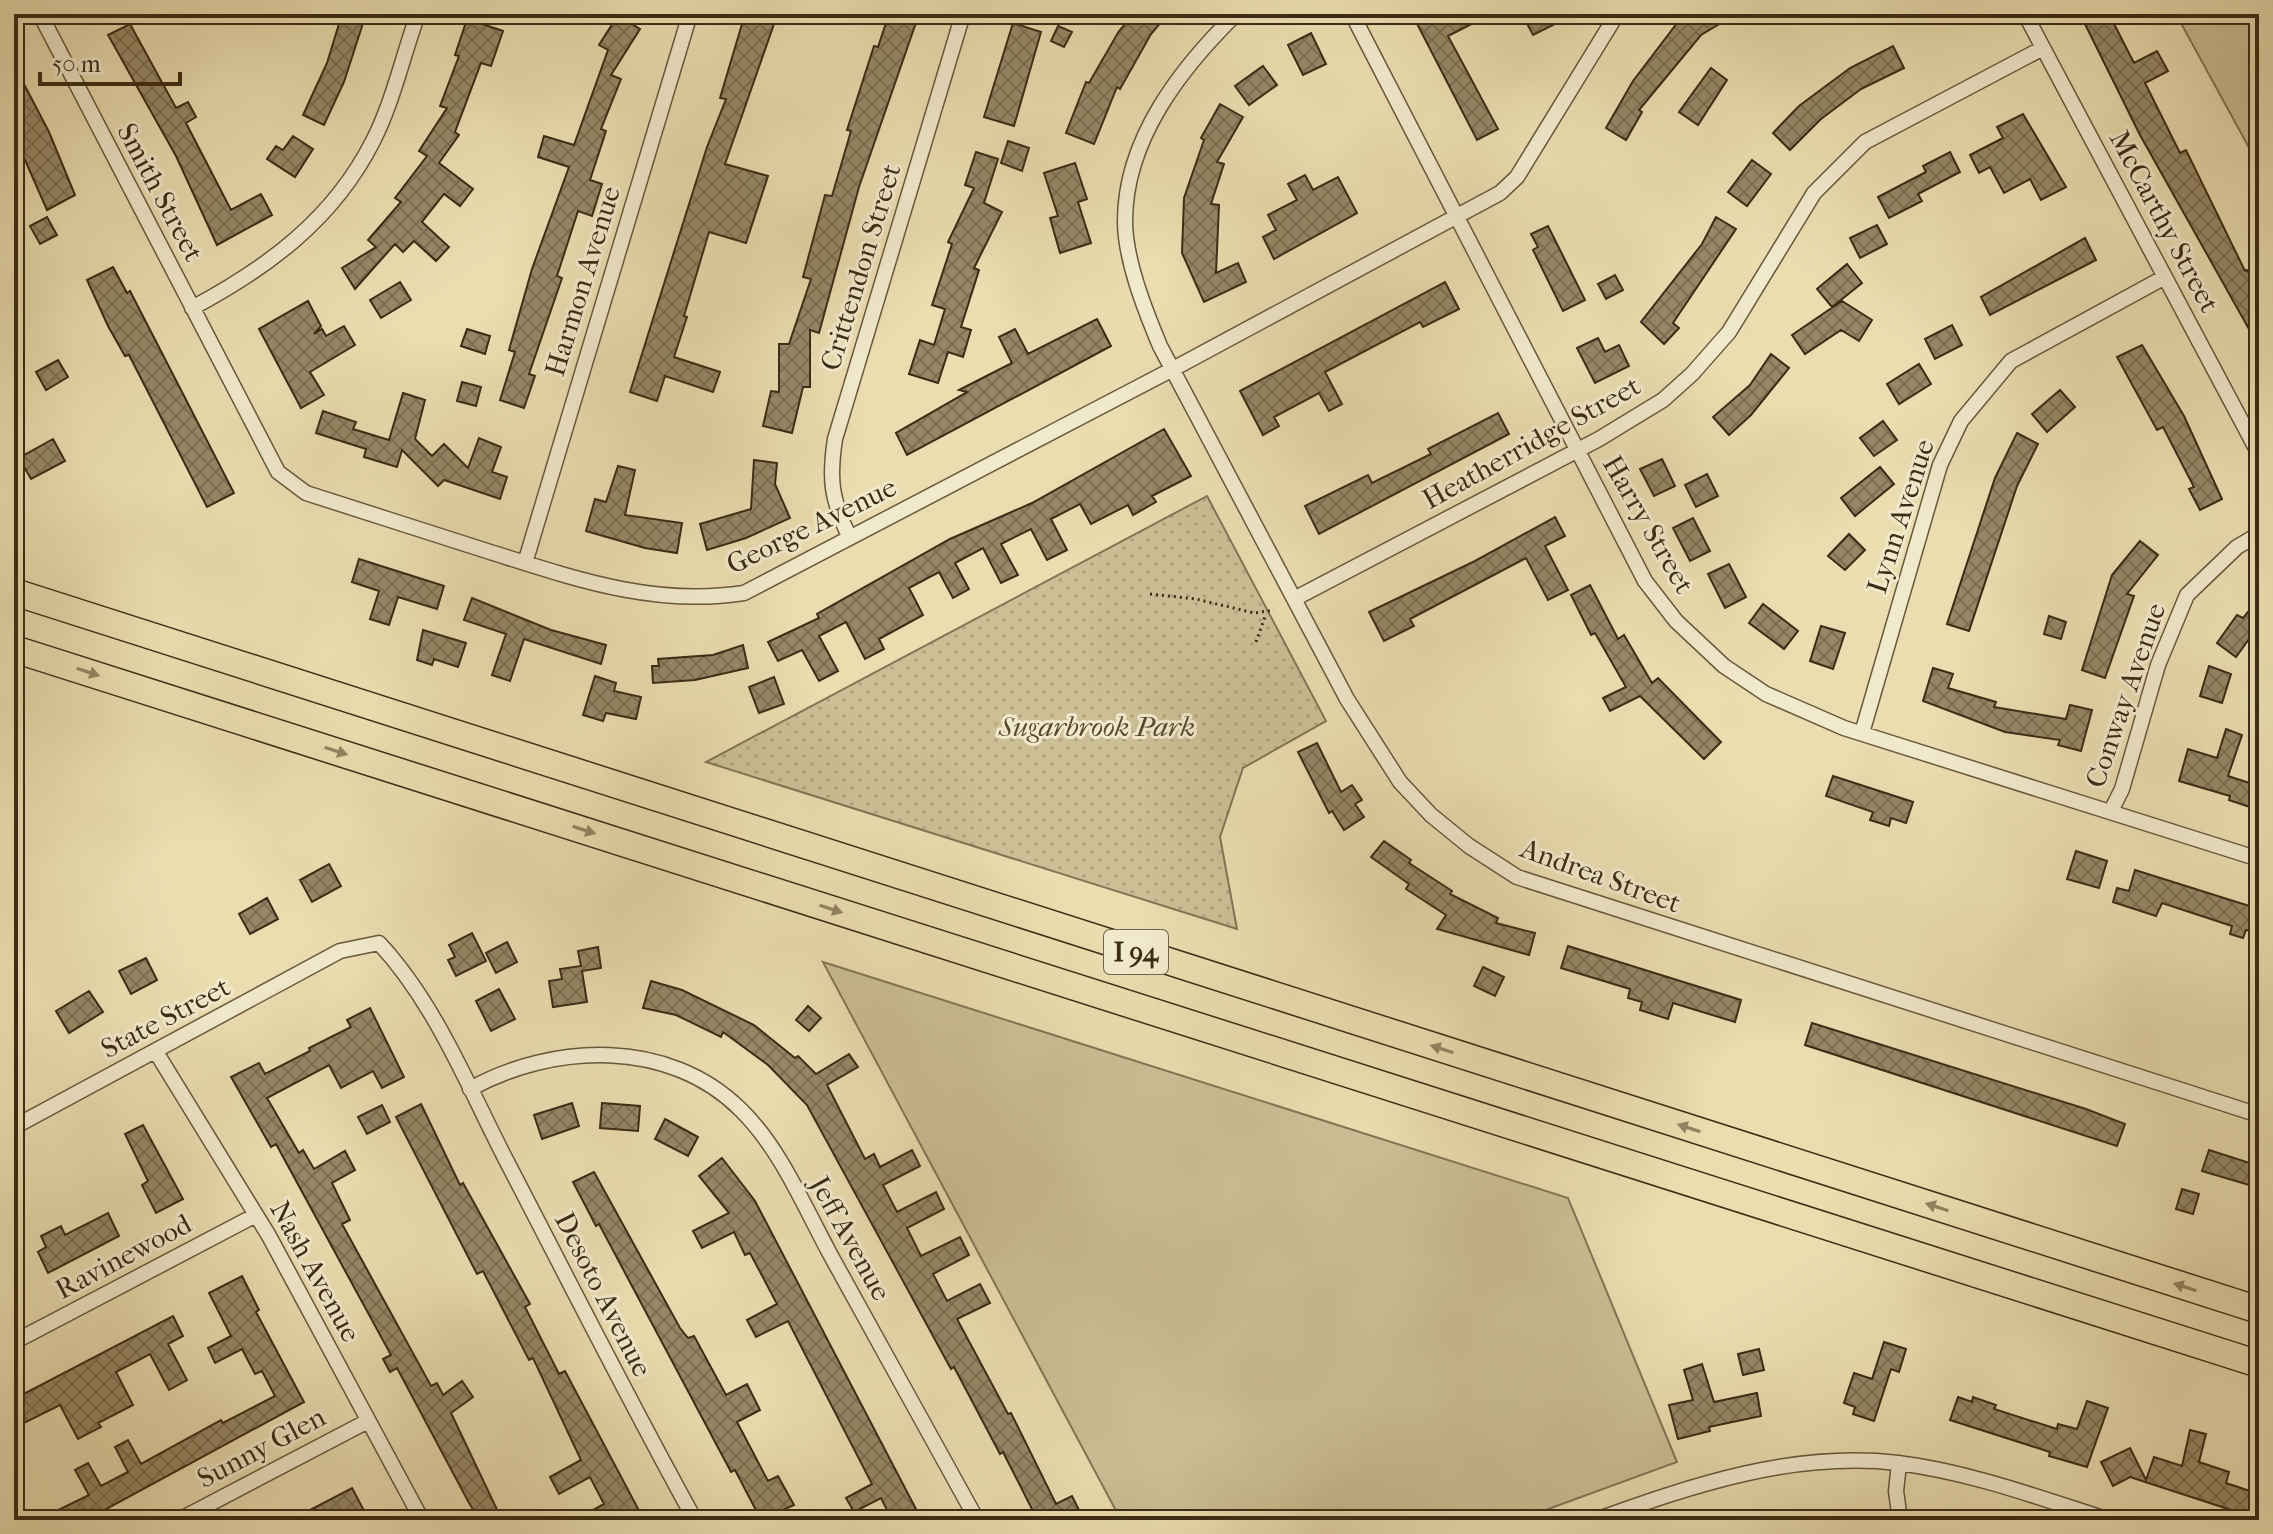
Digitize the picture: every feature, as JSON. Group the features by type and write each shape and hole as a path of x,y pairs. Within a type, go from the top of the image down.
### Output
{"highway":[{"name":"I 94","path":"14,592 2259,1310"},
{"name":"I 94","path":"14,649 2259,1364"}],"street":[{"path":"192,308 241,282 285,252 337,196 373,141 418,14"},
{"name":"Harmon Avenue","path":"525,563 690,14"},
{"name":"Crittendon Street","path":"849,536 839,514 829,477 835,439 963,14"},
{"name":"Andrea Street","path":"1236,14 1197,52 1172,84 1143,143 1133,172 1125,222 1132,261 1143,304 1173,369 1347,699 1400,782 1431,815 1469,846 1517,877 2259,1115"},
{"name":"Harry Street","path":"1352,14 1645,581 1676,621 1724,666 1766,694 1862,733 2259,859"},
{"name":"George Avenue","path":"192,308 278,472 306,493 603,587 666,598 706,598 744,593 1173,369 1500,193 1517,177 1616,14"},
{"name":"McCarthy Street","path":"2025,14 2259,454"},
{"name":"Smith Street","path":"44,15 192,308"},
{"name":"Heatherridge Street","path":"1294,599 1576,450 1663,400 1692,374 1729,332 1814,193 1865,142 2043,48"},
{"name":"Lynn Avenue","path":"1862,733 1940,465 1961,421 2011,361 2165,277"},
{"name":"Conway Avenue","path":"2111,811 2122,789 2158,665 2187,595 2237,547 2259,534"},
{"name":"Desoto Avenue","path":"340,951 379,943 399,965 470,1089 695,1520"},
{"name":"State Street","path":"14,1127 340,951"},
{"name":"Nash Avenue","path":"156,1052 256,1215 422,1520"},
{"name":"Jeff Avenue","path":"470,1089 519,1067 562,1055 614,1054 664,1065 701,1080 741,1110 782,1166 977,1520"},
{"name":"Ravinewood","path":"14,1342 256,1215"},
{"name":"Sunny Glen","path":"179,1520 368,1421"},
{"path":"1596,1520 1695,1485 1812,1462 1899,1464 1987,1482 2109,1520"},
{"path":"1899,1464 1896,1491 1900,1520"}],"path":[{"path":"1150,594 1196,599 1221,608 1266,614 1274,610"},
{"path":"1256,642 1266,614"}],"green space":[{"path":"2176,14 2259,14 2259,166"},
{"name":"Sugarbrook Park","path":"1207,496 1326,721 1243,768 1220,837 1237,929 706,762"},
{"path":"823,962 1568,1198 1677,1462 1518,1520 1121,1520"}],"building":[{"path":"342,14 366,14 344,82 324,125 303,115 327,63"},
{"path":"745,14 774,24 725,164 768,176 746,243 709,232 684,316 687,317 674,357 720,372 713,392 665,376 657,401 630,392 707,147 726,99 720,98"},
{"path":"889,14 919,14 859,187 819,333 810,330 810,387 803,387 792,433 763,426 771,391 779,392 779,344 789,344 811,279 803,277 825,195 832,196 851,131 847,130 874,46 878,47"},
{"path":"1134,14 1168,14 1151,34 1120,89 1117,87 1094,144 1066,133 1086,82 1089,83 1119,31"},
{"path":"1412,14 1491,14 1448,36 1498,129 1477,140"},
{"path":"1522,14 1575,14 1533,35"},
{"path":"1684,14 1736,14 1701,35 1639,110 1642,112 1626,140 1606,128 1633,81"},
{"path":"2080,14 2109,14 2134,63 2157,51 2168,71 2145,83 2180,153 2186,150 2245,271 2259,292 2259,347 2140,135"},
{"path":"618,15 640,29 611,75 621,79 601,129 606,131 590,180 602,184 592,216 578,211 557,276 562,278 529,374 535,376 524,408 500,400 515,352 509,350 532,269 569,167 538,157 544,136 574,145 608,50 599,45"},
{"path":"467,19 503,31 491,66 481,63 455,132 459,135 439,163 473,189 460,206 444,194 422,222 449,247 436,261 414,241 403,252 395,244 355,289 342,268 376,247 368,240 401,202 395,198 427,156 419,151 447,108 440,106 459,56 455,55"},
{"path":"1013,23 1041,32 1014,126 984,117"},
{"path":"130,24 176,108 188,102 196,117 186,123 231,210 261,194 272,215 217,245 176,156 108,35"},
{"path":"1058,26 1072,32 1064,47 1051,41"},
{"path":"1311,33 1326,64 1303,75 1288,45"},
{"path":"1893,46 1904,68 1861,89 1821,119 1790,150 1773,133 1799,106 1850,68"},
{"path":"14,65 49,132 75,195 47,210 14,135"},
{"path":"1263,66 1277,85 1249,105 1235,86"},
{"path":"1711,68 1727,80 1698,125 1679,112"},
{"path":"1220,104 1243,117 1217,162 1224,164 1211,204 1219,205 1216,273 1238,263 1246,282 1204,302 1182,253 1184,198 1204,140 1201,138"},
{"path":"2023,114 2066,187 2041,200 2030,179 2004,193 1990,167 1979,173 1970,155 2003,138 1997,127"},
{"path":"293,136 313,149 295,177 267,159 276,146 283,150"},
{"path":"1008,141 1029,148 1022,171 1001,163"},
{"path":"976,152 998,159 984,203 1002,212 974,268 979,270 961,327 971,330 963,357 948,352 938,383 909,374 920,340 934,345 945,309 932,305 952,244 948,242 974,188 965,185"},
{"path":"1950,152 1960,172 1918,194 1922,201 1889,218 1878,197 1926,172 1923,166"},
{"path":"1752,160 1771,174 1747,206 1728,192"},
{"path":"1075,163 1087,199 1078,202 1091,243 1060,253 1050,218 1058,216 1044,173"},
{"path":"1305,175 1313,190 1338,177 1357,213 1274,259 1263,237 1276,230 1268,215 1297,200 1288,184"},
{"path":"47,217 57,235 40,244 30,226"},
{"path":"1716,217 1736,229 1673,323 1679,328 1664,344 1641,322 1702,244"},
{"path":"1877,225 1887,244 1860,258 1850,238"},
{"path":"1548,226 1585,300 1563,311 1533,250 1538,247 1531,234"},
{"path":"2085,238 2096,260 1990,315 1981,297"},
{"path":"1847,264 1862,283 1832,307 1817,289"},
{"path":"113,267 127,293 130,291 234,493 207,507 129,355 125,356 108,326 87,280"},
{"path":"1615,275 1623,290 1606,299 1598,284"},
{"path":"400,282 411,300 381,318 370,300"},
{"path":"1445,282 1459,309 1423,327 1420,322 1325,372 1342,404 1329,411 1319,393 1274,417 1279,426 1263,435 1240,391"},
{"path":"308,301 321,326 314,334 322,329 326,336 344,326 355,345 310,372 324,395 301,408 259,329"},
{"path":"1842,301 1872,320 1859,341 1841,330 1805,354 1792,335"},
{"path":"1097,319 1111,346 907,455 896,433 967,392 959,390 1012,363 999,337 1015,329 1028,354"},
{"path":"1952,325 1962,345 1935,359 1925,339"},
{"path":"467,329 490,336 485,354 461,346"},
{"path":"1598,338 1605,352 1619,345 1629,366 1595,383 1577,348"},
{"path":"2142,345 2184,416 2222,499 2200,510 2189,489 2194,487 2163,427 2157,430 2117,357"},
{"path":"1771,354 1789,368 1751,415 1729,435 1713,417 1750,385"},
{"path":"58,360 68,377 46,390 36,372"},
{"path":"1919,364 1931,384 1899,404 1887,384"},
{"path":"462,382 481,387 476,406 457,401"},
{"path":"2060,390 2075,407 2047,432 2032,414"},
{"path":"403,393 425,400 415,439 432,456 444,444 468,468 479,438 501,447 492,472 507,477 500,499 444,480 438,486 402,450 397,467 364,457 366,449 316,433 323,411 356,422 353,429 389,440"},
{"path":"1498,413 1509,434 1319,534 1305,506 1368,475 1372,483 1431,454 1428,449"},
{"path":"1883,421 1897,440 1874,456 1860,438"},
{"path":"1164,429 1191,476 1152,496 1156,502 1133,515 1128,505 1091,524 1080,504 1051,519 1067,550 1047,560 1031,529 1001,544 1018,575 1001,583 983,548 955,563 969,589 953,598 939,572 909,588 923,615 879,639 884,649 865,659 846,622 819,636 838,671 819,681 802,650 778,661 768,642 819,618 817,614 950,539 1032,503"},
{"path":"2017,433 2038,444 2017,486 1969,631 1947,624 1995,478"},
{"path":"53,439 65,461 31,479 19,458"},
{"path":"1662,459 1675,486 1654,496 1640,469"},
{"path":"754,460 777,463 775,484 790,518 746,538 707,550 700,524 751,509"},
{"path":"618,466 635,470 625,515 682,523 677,553 645,548 586,531 595,499 606,502"},
{"path":"1880,467 1894,484 1855,516 1841,498"},
{"path":"1707,474 1718,496 1696,507 1685,485"},
{"path":"1555,517 1565,536 1545,546 1568,590 1548,600 1526,558 1410,619 1414,626 1384,641 1369,612 1475,561"},
{"path":"1693,518 1710,551 1690,561 1673,528"},
{"path":"1849,534 1865,550 1845,570 1828,556"},
{"path":"2140,541 2158,555 2127,594 2134,596 2105,678 2082,670 2112,575"},
{"path":"359,559 444,586 437,609 398,597 389,625 370,619 379,591 352,582"},
{"path":"1729,564 1746,597 1725,608 1708,574"},
{"path":"1590,585 1618,639 1624,635 1652,683 1658,678 1721,742 1704,759 1640,696 1610,711 1603,698 1626,687 1595,633 1591,635 1571,595"},
{"path":"472,598 551,630 606,645 601,664 524,639 510,681 492,675 506,634 464,620"},
{"path":"2259,598 2259,625 2236,657 2217,643 2237,615 2243,618"},
{"path":"1763,604 1798,631 1784,649 1749,623"},
{"path":"2049,616 2066,622 2061,639 2044,634"},
{"path":"1821,626 1845,633 1833,669 1810,661"},
{"path":"423,630 466,643 458,667 434,659 432,665 417,660"},
{"path":"743,645 748,668 695,680 653,683 652,666 659,666 658,659 713,655"},
{"path":"2209,666 2231,674 2222,703 2200,696"},
{"path":"1933,668 1953,674 1948,688 1996,702 1994,707 2066,719 2070,705 2092,710 2081,751 2058,745 2060,740 2005,732 1923,701"},
{"path":"595,676 616,683 614,691 641,697 636,719 606,713 603,721 583,715"},
{"path":"774,677 784,704 759,713 749,687"},
{"path":"2226,729 2242,735 2228,776 2259,786 2259,810 2229,800 2230,796 2179,781 2188,749 2217,758"},
{"path":"1317,743 1341,792 1352,785 1362,800 1355,804 1364,817 1344,830 1332,811 1329,813 1298,752"},
{"path":"1833,776 1913,802 1906,823 1891,818 1889,826 1870,820 1873,812 1826,796"},
{"path":"1384,841 1411,860 1409,863 1452,891 1450,894 1498,918 1496,923 1535,933 1529,955 1437,929 1446,915 1406,889 1409,884 1371,857"},
{"path":"2076,851 2107,861 2099,888 2067,879"},
{"path":"329,864 341,886 312,902 300,880"},
{"path":"2135,870 2259,909 2259,933 2246,930 2243,938 2230,934 2232,926 2162,903 2156,916 2113,902 2117,888 2129,891"},
{"path":"267,898 278,919 250,934 239,914"},
{"path":"472,933 486,961 456,976 448,960 455,957 449,945"},
{"path":"507,942 517,962 496,973 486,953"},
{"path":"1568,946 1741,1000 1735,1022 1673,1003 1668,1019 1640,1010 1642,1002 1628,998 1630,989 1561,968"},
{"path":"598,947 601,968 582,971 587,1002 553,1007 549,981 562,979 560,969 581,966 578,951"},
{"path":"146,958 157,980 131,994 119,971"},
{"path":"1483,967 1504,977 1495,996 1474,986"},
{"path":"651,981 682,990 754,1025 795,1058 798,1056 816,1074 849,1054 858,1067 827,1085 865,1159 874,1154 880,1167 912,1150 920,1166 883,1185 897,1212 936,1192 944,1209 907,1228 921,1256 960,1237 969,1255 933,1274 947,1301 980,1284 990,1303 957,1319 1008,1414 1011,1413 1056,1504 1072,1496 1084,1520 1025,1520 1035,1515 1003,1452 1000,1454 954,1367 951,1369 807,1105 768,1065 723,1032 721,1037 676,1015 643,1008"},
{"path":"499,989 515,1019 491,1031 476,1001"},
{"path":"89,991 103,1012 69,1033 56,1011"},
{"path":"808,1006 821,1018 809,1031 796,1020"},
{"path":"370,1008 404,1077 382,1088 373,1071 341,1088 329,1065 267,1098 299,1153 303,1150 314,1169 345,1151 355,1170 332,1183 350,1220 342,1224 431,1386 437,1383 443,1395 462,1381 473,1397 451,1413 502,1520 480,1520 469,1503 397,1368 390,1372 383,1359 391,1355 276,1144 271,1147 231,1077 259,1063 265,1074 351,1027 347,1020"},
{"path":"1812,1023 2125,1124 2117,1146 1805,1045"},
{"path":"572,1103 579,1126 542,1139 534,1115"},
{"path":"602,1103 640,1106 638,1131 600,1128"},
{"path":"421,1104 460,1185 463,1183 530,1304 525,1307 559,1374 565,1371 644,1520 575,1520 604,1504 590,1477 559,1494 550,1477 581,1460 533,1358 529,1360 483,1271 477,1274 396,1117"},
{"path":"382,1105 390,1122 367,1134 358,1117"},
{"path":"665,1119 698,1137 688,1156 655,1139"},
{"path":"143,1125 183,1199 156,1213 142,1185 148,1181 125,1134"},
{"path":"2209,1150 2259,1166 2259,1188 2202,1171"},
{"path":"722,1158 755,1201 917,1511 892,1520 881,1498 854,1512 846,1498 872,1484 788,1321 756,1337 747,1320 777,1304 750,1253 745,1255 734,1232 702,1248 693,1231 729,1213 699,1176"},
{"path":"594,1172 680,1328 688,1338 694,1336 726,1395 747,1384 760,1410 737,1422 768,1481 778,1476 794,1505 761,1520 735,1470 731,1472 599,1224 596,1226 573,1182"},
{"path":"2182,1189 2199,1194 2193,1214 2176,1209"},
{"path":"108,1213 119,1236 48,1273 38,1252 46,1247 41,1236 61,1226 65,1235"},
{"path":"242,1276 259,1310 256,1312 304,1402 86,1520 38,1520 89,1495 75,1470 88,1463 101,1486 128,1472 115,1447 128,1440 141,1464 221,1420 223,1423 275,1396 262,1371 255,1374 242,1349 215,1363 208,1348 231,1336 209,1293"},
{"path":"173,1316 183,1336 168,1344 187,1380 169,1390 150,1354 116,1372 133,1405 98,1423 101,1427 78,1439 60,1405 24,1423 14,1399"},
{"path":"1884,1342 1906,1349 1899,1372 1891,1369 1874,1421 1853,1414 1855,1407 1844,1403 1854,1373 1872,1379"},
{"path":"1759,1349 1764,1370 1743,1375 1738,1354"},
{"path":"1702,1364 1714,1402 1757,1393 1761,1416 1709,1427 1710,1431 1678,1439 1669,1405 1693,1400 1684,1370"},
{"path":"1958,1397 1972,1402 1973,1397 1996,1405 1994,1409 2057,1429 2058,1424 2077,1429 2087,1401 2108,1408 2087,1467 1950,1420"},
{"path":"2190,1430 2206,1434 2199,1462 2229,1472 2226,1483 2259,1494 2259,1519 2130,1477 2113,1486 2101,1462 2130,1448 2146,1480 2154,1457 2182,1466"},
{"path":"352,1488 369,1520 291,1520"}]}
